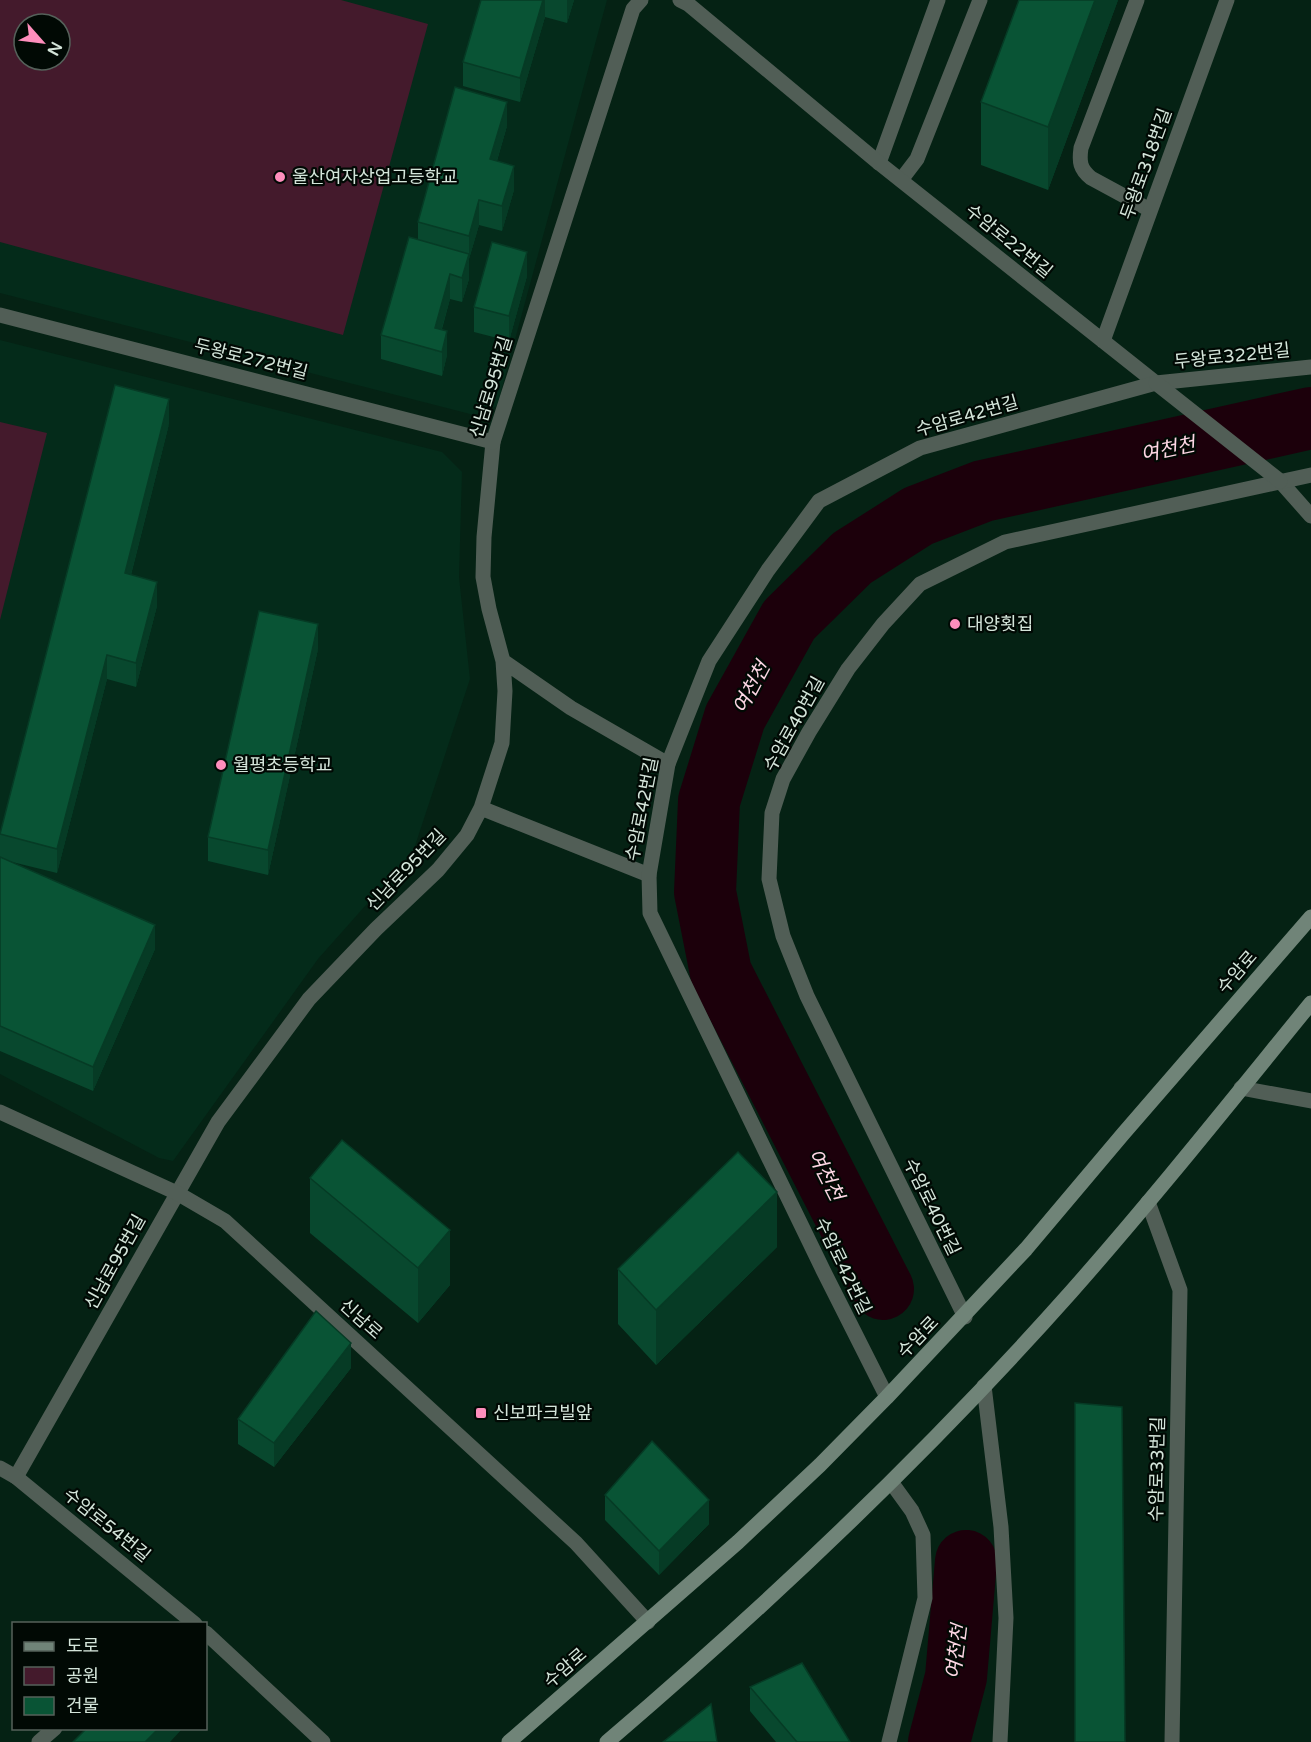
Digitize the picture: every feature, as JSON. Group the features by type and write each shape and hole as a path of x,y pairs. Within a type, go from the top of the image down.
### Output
{"main road":[{"name":"수암로","path":"509,1742 747,1534 887,1397 1026,1249 1311,917"},
{"path":"607,1742 771,1597 891,1482 984,1386 1071,1292 1148,1202 1311,1003"}],"street":[{"name":"신남로95번길","path":"16,1477 218,1122 309,999 376,929 438,870 467,835 481,808 502,743 505,691 503,661 483,577 484,537 493,442 633,9 641,0"},
{"name":"수암로22번길","path":"680,0 688,4 879,163 1280,481 1311,516"},
{"path":"879,163 938,0"},
{"path":"901,180 917,159 980,0"},
{"path":"1137,0 1081,148 1079,160 1083,171 1091,178 1150,210"},
{"name":"두왕로318번길","path":"1102,341 1227,0"},
{"name":"두왕로272번길","path":"0,315 493,442"},
{"name":"두왕로322번길","path":"1156,383 1311,367"},
{"name":"수암로42번길","path":"887,1397 650,913 649,875 668,764 709,660 768,570 819,501 920,448 1156,383"},
{"name":"수암로40번길","path":"964,1317 807,996 783,936 769,879 772,813 783,779 848,669 883,624 920,584 1005,542 1311,475"},
{"path":"503,661 571,708 668,764"},
{"path":"481,808 649,875"},
{"path":"1241,1089 1311,1101"},
{"name":"신남로","path":"0,1112 177,1193 225,1221 576,1543 648,1622"},
{"name":"수암로33번길","path":"1148,1202 1180,1290 1172,1742"},
{"path":"984,1386 1001,1527 1006,1618 1000,1742"},
{"name":"수암로54번길","path":"0,1468 16,1477 187,1621"},
{"path":"889,1742 925,1598 923,1535 912,1512 891,1482"},
{"path":"207,1634 323,1742"},
{"path":"39,1742 52,1730"}],"shaded area":[{"name":"울산여자상업고등학교","path":"0,0 607,0 497,406 474,415 0,293"},
{"name":"월평초등학교","path":"0,340 442,452 462,472 459,577 470,679 413,852 318,959 173,1161 159,1158 0,1074"}],"green space":[{"path":"0,0 341,0 428,24 343,335 0,242"},
{"path":"0,422 47,433 0,620"}],"building":[{"path":"481,0 543,0 520,78 463,62"},
{"path":"1019,0 1095,0 1048,127 981,102"},
{"path":"455,87 507,102 490,159 514,166 502,206 479,200 469,236 418,222"},
{"path":"409,237 469,254 462,278 450,274 435,328 447,331 442,352 381,335"},
{"path":"492,242 527,252 509,316 474,307"},
{"path":"115,385 169,399 125,573 157,582 136,663 107,655 57,849 0,834"},
{"path":"259,611 318,624 268,850 208,837"},
{"path":"0,857 155,925 93,1067 0,1026"},
{"path":"342,1140 450,1230 418,1268 310,1178"},
{"path":"738,1152 777,1192 656,1310 618,1269"},
{"path":"316,1311 351,1343 274,1443 238,1419"},
{"path":"1075,1403 1122,1407 1125,1742 1075,1742"},
{"path":"652,1441 709,1500 659,1551 605,1495"},
{"path":"802,1663 850,1742 797,1742 750,1687"},
{"path":"711,1704 717,1742 663,1742"},
{"path":"85,1730 157,1730 145,1742 73,1742"}],"waterway":[{"name":"여천천","path":"883,1289 721,973 705,892 709,801 735,717 789,620 852,558 918,516 983,491 1311,418"},
{"name":"여천천","path":"939,1742 956,1677 966,1561"}],"place":[{"name":"울산여자상업고등학교","path":"280,177"},
{"name":"대양횟집","path":"955,624"},
{"name":"월평초등학교","path":"221,765"},
{"name":"신보파크빌앞","path":"481,1413"}]}
